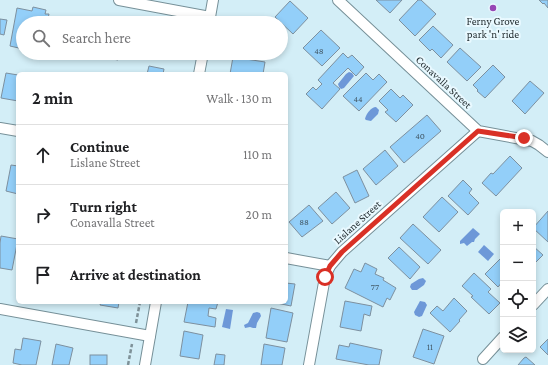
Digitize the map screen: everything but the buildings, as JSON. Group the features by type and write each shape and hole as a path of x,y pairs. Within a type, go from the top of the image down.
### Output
{"street":[{"path":"119,0 191,16"},
{"path":"210,16 214,0"},
{"name":"Conavalla Street","path":"338,0 478,131"},
{"path":"199,72 202,60"},
{"path":"0,128 16,131"},
{"path":"478,131 532,141 548,152"},
{"name":"Lislane Street","path":"309,365 325,277 330,266 342,252 478,131"},
{"path":"288,258 330,266"},
{"path":"536,302 548,289"},
{"path":"145,365 156,304"},
{"path":"0,309 150,336"},
{"path":"483,359 500,340"}],"path":[{"path":"136,326 140,304"},
{"path":"128,365 133,342"}],"water":[{"path":"349,72 354,76 344,88 341,89 338,84"},
{"path":"376,107 379,110 378,114 371,121 366,120 365,119 369,111"},
{"path":"473,228 480,234 474,242 467,246 464,243 460,244 460,241"},
{"path":"484,245 494,254 488,261 478,252"},
{"path":"423,278 426,281 424,285 417,290 412,290 410,287 411,284"},
{"path":"420,301 425,302 427,305 422,316 419,317 415,315 414,312"},
{"path":"226,309 233,310 230,329 222,327"},
{"path":"253,313 260,313 261,316 256,328 245,328 244,325 248,323"}],"place":[{"name":"Ferny Grove park 'n' ride","path":"493,8"}],"route":[{"path":"325,277 330,266 342,252 478,131 524,138"}]}
